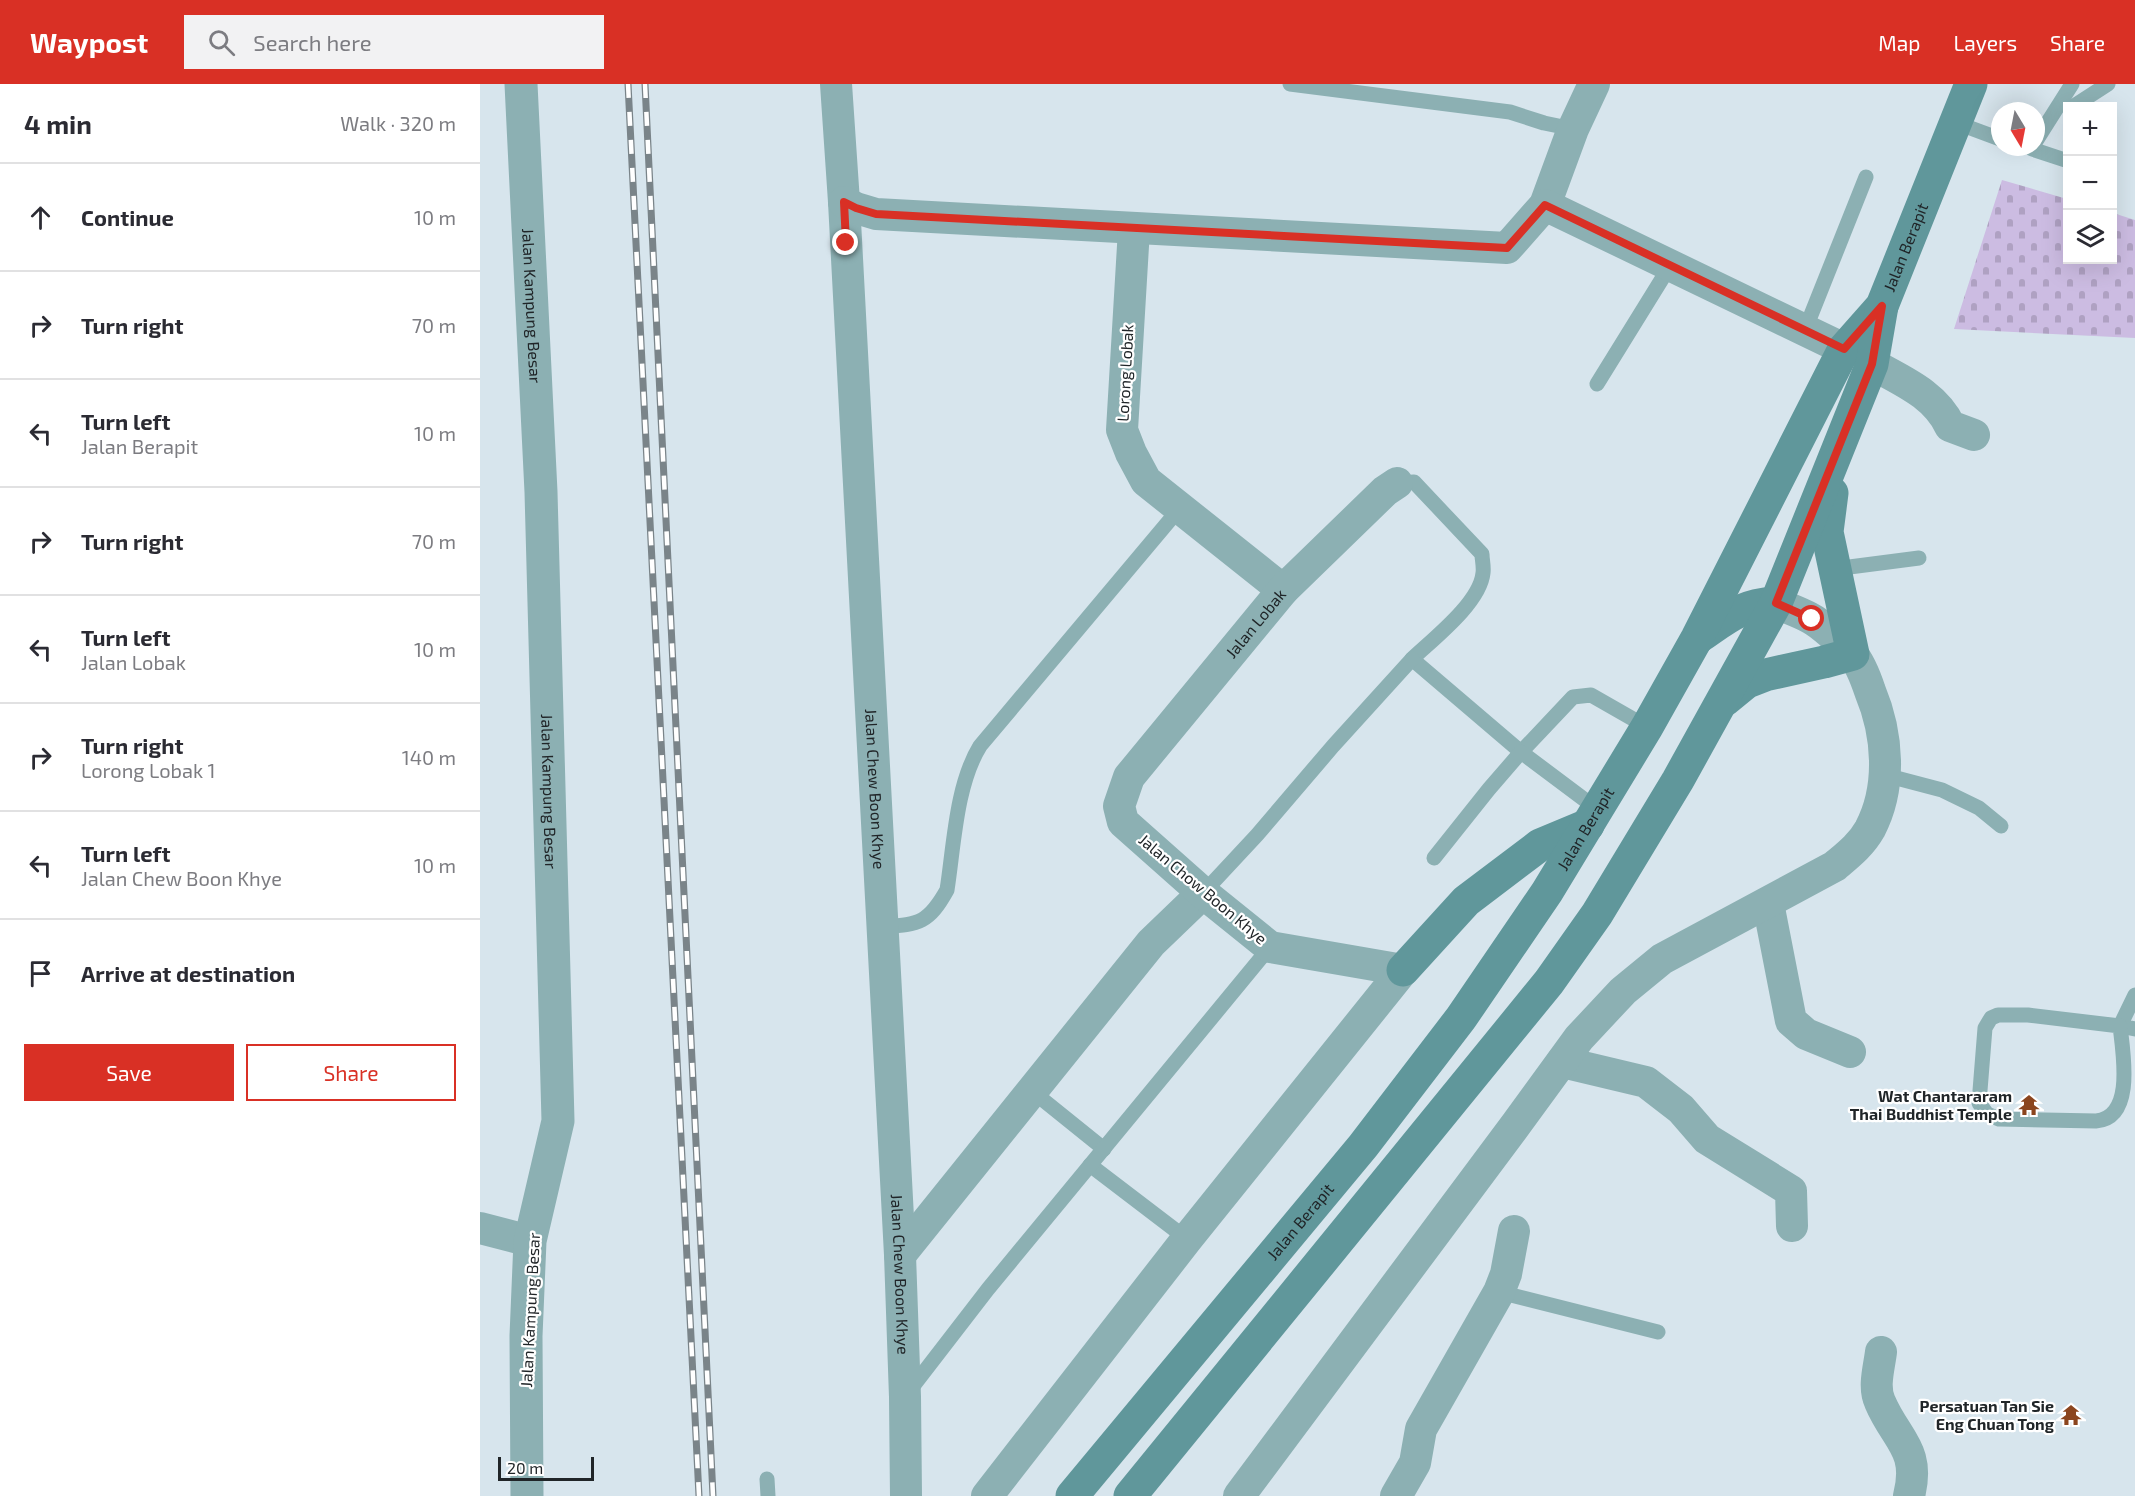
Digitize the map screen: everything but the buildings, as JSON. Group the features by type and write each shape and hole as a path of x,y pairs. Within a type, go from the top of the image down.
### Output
{"main road":[{"name":"Jalan Berapit","path":"1072,1496 1363,1146 1461,1018 1547,892 1647,728 1858,356 1882,306 1971,84"},
{"path":"1721,704 1747,682 1765,675 1824,663 1853,654 1833,569 1827,532 1837,453 1858,356"},
{"path":"1130,1496 1549,981 1597,914 1678,780 1776,603 1837,453"},
{"path":"1697,638 1742,609 1759,604 1776,603"},
{"path":"1403,970 1466,901 1540,844 1593,817"}],"street":[{"name":"Jalan Kampung Besar","path":"521,84 541,492 558,1121 530,1241 526,1336 527,1496"},
{"name":"Jalan Chew Boon Khye","path":"836,84 900,1255 906,1496"},
{"path":"844,202 876,214 1507,248 1545,205 1573,129 1594,84"},
{"path":"1545,205 1858,356 1936,403 1950,426 1974,435"},
{"name":"Lorong Lobak","path":"1134,229 1122,430 1131,453 1146,481 1283,590"},
{"name":"Jalan Lobak","path":"1129,777 1283,590 1385,491 1397,483"},
{"path":"1252,1491 1579,1038 1623,991 1662,959 1835,866 1855,850 1869,830 1880,804 1884,775 1883,731 1875,702 1853,654 1812,619 1776,603"},
{"name":"Jalan Chow Boon Khye","path":"1129,777 1119,806 1123,822 1203,893 1270,946 1403,970"},
{"path":"900,1255 1151,943 1203,893"},
{"path":"1768,903 1791,1021 1806,1034 1850,1052"},
{"path":"987,1496 1187,1239 1403,970"},
{"path":"1562,1062 1646,1082 1681,1109 1707,1139 1791,1191 1792,1226"},
{"path":"480,1228 530,1241"},
{"path":"1396,1496 1415,1463 1421,1429 1498,1292 1506,1274 1514,1231"},
{"path":"1881,1352 1877,1385 1879,1401 1906,1445 1913,1466 1909,1496"}],"lane":[{"path":"1290,84 1510,111 1544,123 1573,129"},
{"path":"2045,126 2072,84"},
{"path":"2080,102 2108,84"},
{"path":"2045,126 2063,114"},
{"path":"1957,123 1991,136"},
{"path":"2045,152 2063,159"},
{"path":"1805,330 1866,177"},
{"path":"1597,384 1670,266"},
{"path":"1203,893 1412,659 1457,618 1474,594 1483,574 1482,554 1414,482 1397,483"},
{"path":"882,927 912,925 928,917 940,903 947,890 964,779 971,761 987,738 1180,508"},
{"path":"1833,569 1919,558"},
{"path":"1412,659 1593,817"},
{"path":"1434,858 1489,789 1573,697 1591,695 1647,728"},
{"path":"1884,775 1942,790 1978,808 2001,826"},
{"path":"905,1397 988,1289 1270,946"},
{"path":"2128,1028 2028,1015 1998,1015 1991,1018 1985,1028 1979,1103 1987,1114 1999,1119 2106,1120 2114,1114 2122,1099 2128,1028 2135,995"},
{"path":"1032,1090 1104,1149"},
{"path":"1090,1165 1187,1239"},
{"path":"1498,1292 1658,1332"},
{"path":"767,1479 768,1496"}],"green space":[{"path":"2002,180 2063,198 2063,264 2117,264 2117,214 2135,220 2135,338 1954,329"}],"railway":[{"path":"628,84 699,1496"},
{"path":"645,84 713,1496"}],"place":[{"name":"Wat Chantararam Thai Buddhist Temple","path":"2029,1105"},
{"name":"Persatuan Tan Sie Eng Chuan Tong","path":"2071,1415"}],"route":[{"path":"846,243 844,202 876,214 1507,248 1545,205 1844,349 1882,306 1872,364 1776,603 1812,619"}]}
